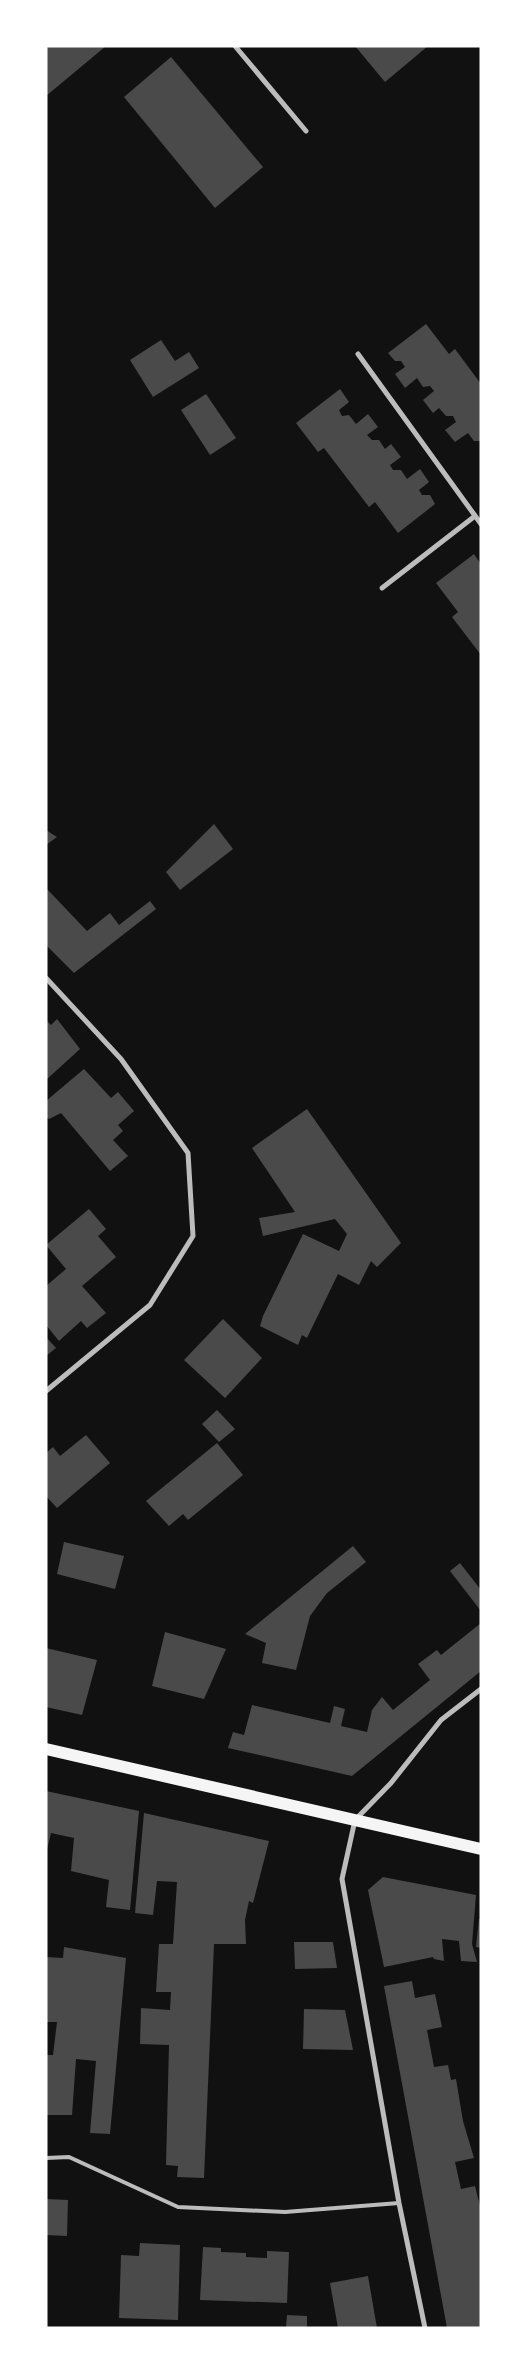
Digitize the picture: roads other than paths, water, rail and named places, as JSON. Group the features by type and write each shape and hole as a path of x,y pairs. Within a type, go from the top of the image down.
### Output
{"main road":[{"path":"46,1749 481,1849"}],"street":[{"path":"235,46 306,131"},
{"path":"358,354 481,524"},
{"path":"382,588 475,516"},
{"path":"46,978 121,1059 188,1153 193,1236 150,1305 46,1391"},
{"path":"425,2328 400,2203 342,1879 356,1820 391,1783 441,1720 481,1689"}],"lane":[{"path":"46,2158 69,2157 178,2206 284,2212 400,2203"}]}
